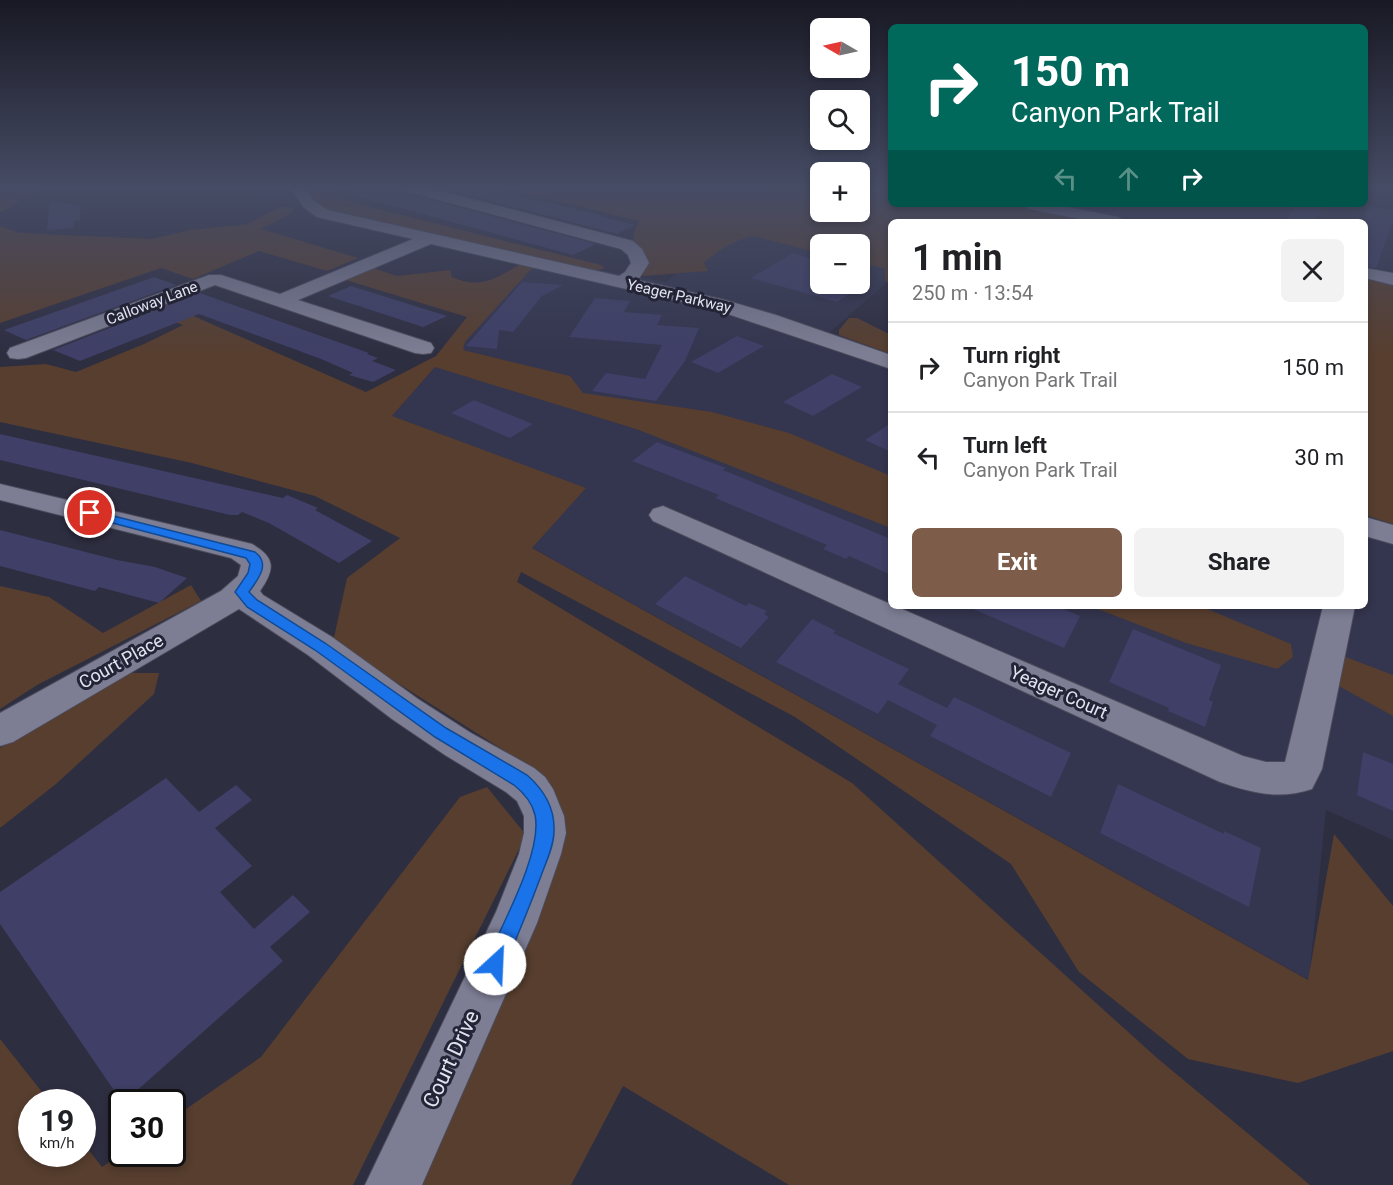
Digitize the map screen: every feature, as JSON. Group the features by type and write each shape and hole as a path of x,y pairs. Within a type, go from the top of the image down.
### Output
{"street":[{"path":"280,301 418,243"},
{"name":"Yeager Parkway","path":"447,243 740,310 888,361"},
{"path":"621,243 627,245 636,253 640,263 632,276 621,283"},
{"path":"1368,274 1393,279"},
{"name":"Calloway Lane","path":"18,353 215,279 423,348"},
{"path":"0,492 250,555 257,564 255,573 242,592"},
{"name":"Yeager Court","path":"663,515 1234,770 1270,780 1298,777 1304,769 1324,664 1338,609"},
{"name":"Court Place","path":"0,730 242,592"},
{"name":"Court Drive","path":"242,592 252,603 320,646 458,744 520,780 531,789 539,801 544,816 545,833 540,854 514,923 393,1185"}],"shaded area":[{"path":"0,243 309,243 358,258 327,271 259,251 193,279 161,268 0,323"},
{"path":"471,243 515,243 601,265 605,268 596,271"},
{"path":"634,243 732,243 704,263 708,271 641,276 646,261"},
{"path":"713,243 791,243 810,248 810,294 870,294 870,261 888,265 888,282 830,332 888,354 888,609 1368,609 1368,516 1393,524 1393,840 1326,810 1309,980 531,547 585,489 392,416 531,258 666,282"},
{"path":"782,243 810,243 810,250"},
{"path":"870,243 888,243 888,282 885,281 885,269 870,265"},
{"path":"1368,243 1393,243 1393,272 1368,268"},
{"path":"521,264 533,267 465,342 463,350 570,376 583,393 712,412 789,433 888,475 888,527 636,429 435,367 392,416 586,488 532,548 1308,980 1334,834 1393,906 1393,1051 1298,1083 1188,1059 1079,972 1011,864 795,717 521,572 517,582 852,783 1157,1058 1310,1185 789,1185 623,1086 571,1185 413,1185 563,820 546,777 333,642 347,578 400,538 315,496 192,463 0,422 0,367 46,364 76,372 183,325 147,311 166,304 366,392 436,356 467,317 346,280 373,268 397,276 450,270 452,277 462,281 480,282 496,278"},
{"path":"1368,279 1393,283 1393,524 1368,516"},
{"path":"849,318 857,318 888,334 888,353 839,335 839,330"},
{"path":"191,585 201,601 37,685 0,709 0,586 49,597 103,633"},
{"path":"1098,609 1207,609 1291,644 1293,657 1277,669 1186,643"},
{"path":"1343,656 1393,675 1393,716 1337,685"},
{"path":"124,673 159,673 154,694 56,784 0,828 0,748"},
{"path":"487,787 526,835 353,1185 0,1185 0,1039 40,1089 18,1089 18,1167 96,1167 96,1159 102,1167 108,1163 108,1167 186,1167 186,1109 261,1057 460,797"}],"building":[{"path":"530,243 596,244 573,255"},
{"path":"1368,243 1385,243 1376,268 1368,267"},
{"path":"793,253 810,258 810,294 849,294 837,302 751,278"},
{"path":"154,277 176,285 26,340 4,330"},
{"path":"522,282 563,285 542,296 513,332 499,330 497,349 466,346"},
{"path":"351,286 447,316 423,327 328,296"},
{"path":"200,293 369,353 367,354 378,358 372,361 396,370 373,382 349,375 353,373 321,359 199,314 80,361 53,350"},
{"path":"595,298 630,301 624,312 662,315 657,325 699,328 685,361 656,401 592,391 606,373 645,379 662,345 569,337"},
{"path":"737,336 764,346 718,373 691,362"},
{"path":"832,374 862,387 813,416 783,402"},
{"path":"474,400 533,424 510,438 451,413"},
{"path":"888,425 888,451 865,440"},
{"path":"0,434 283,498 287,495 318,508 315,510 372,541 339,563 269,523 242,512 238,515 230,515 0,460"},
{"path":"657,442 726,468 723,470 888,538 888,574 849,556 846,559 823,549 827,545 715,498 719,495 632,461"},
{"path":"0,530 117,560 155,567 187,578 159,603 99,587 95,591 0,566"},
{"path":"685,576 746,606 749,603 767,611 764,614 769,617 741,648 655,604"},
{"path":"973,609 1063,609 1080,616 1064,648"},
{"path":"812,619 836,631 833,633 909,669 898,684 947,708 954,697 1071,753 1051,797 930,736 937,725 888,700 878,714 776,662"},
{"path":"1133,629 1221,665 1209,700 1213,702 1205,727 1168,711 1169,708 1109,682"},
{"path":"1363,752 1393,764 1393,811 1357,795"},
{"path":"166,778 199,812 236,785 252,800 215,828 252,866 220,892 254,929 293,895 310,912 270,947 283,961 139,1089 113,1089 0,924 0,892"},
{"path":"1118,784 1224,834 1224,831 1261,848 1249,907 1100,833"}],"route":[{"path":"90,513 242,551 250,555 257,564 255,573 242,592 252,603 320,646 458,744 520,780 531,789 539,801 544,816 545,833 540,854 514,923 495,964"}]}
